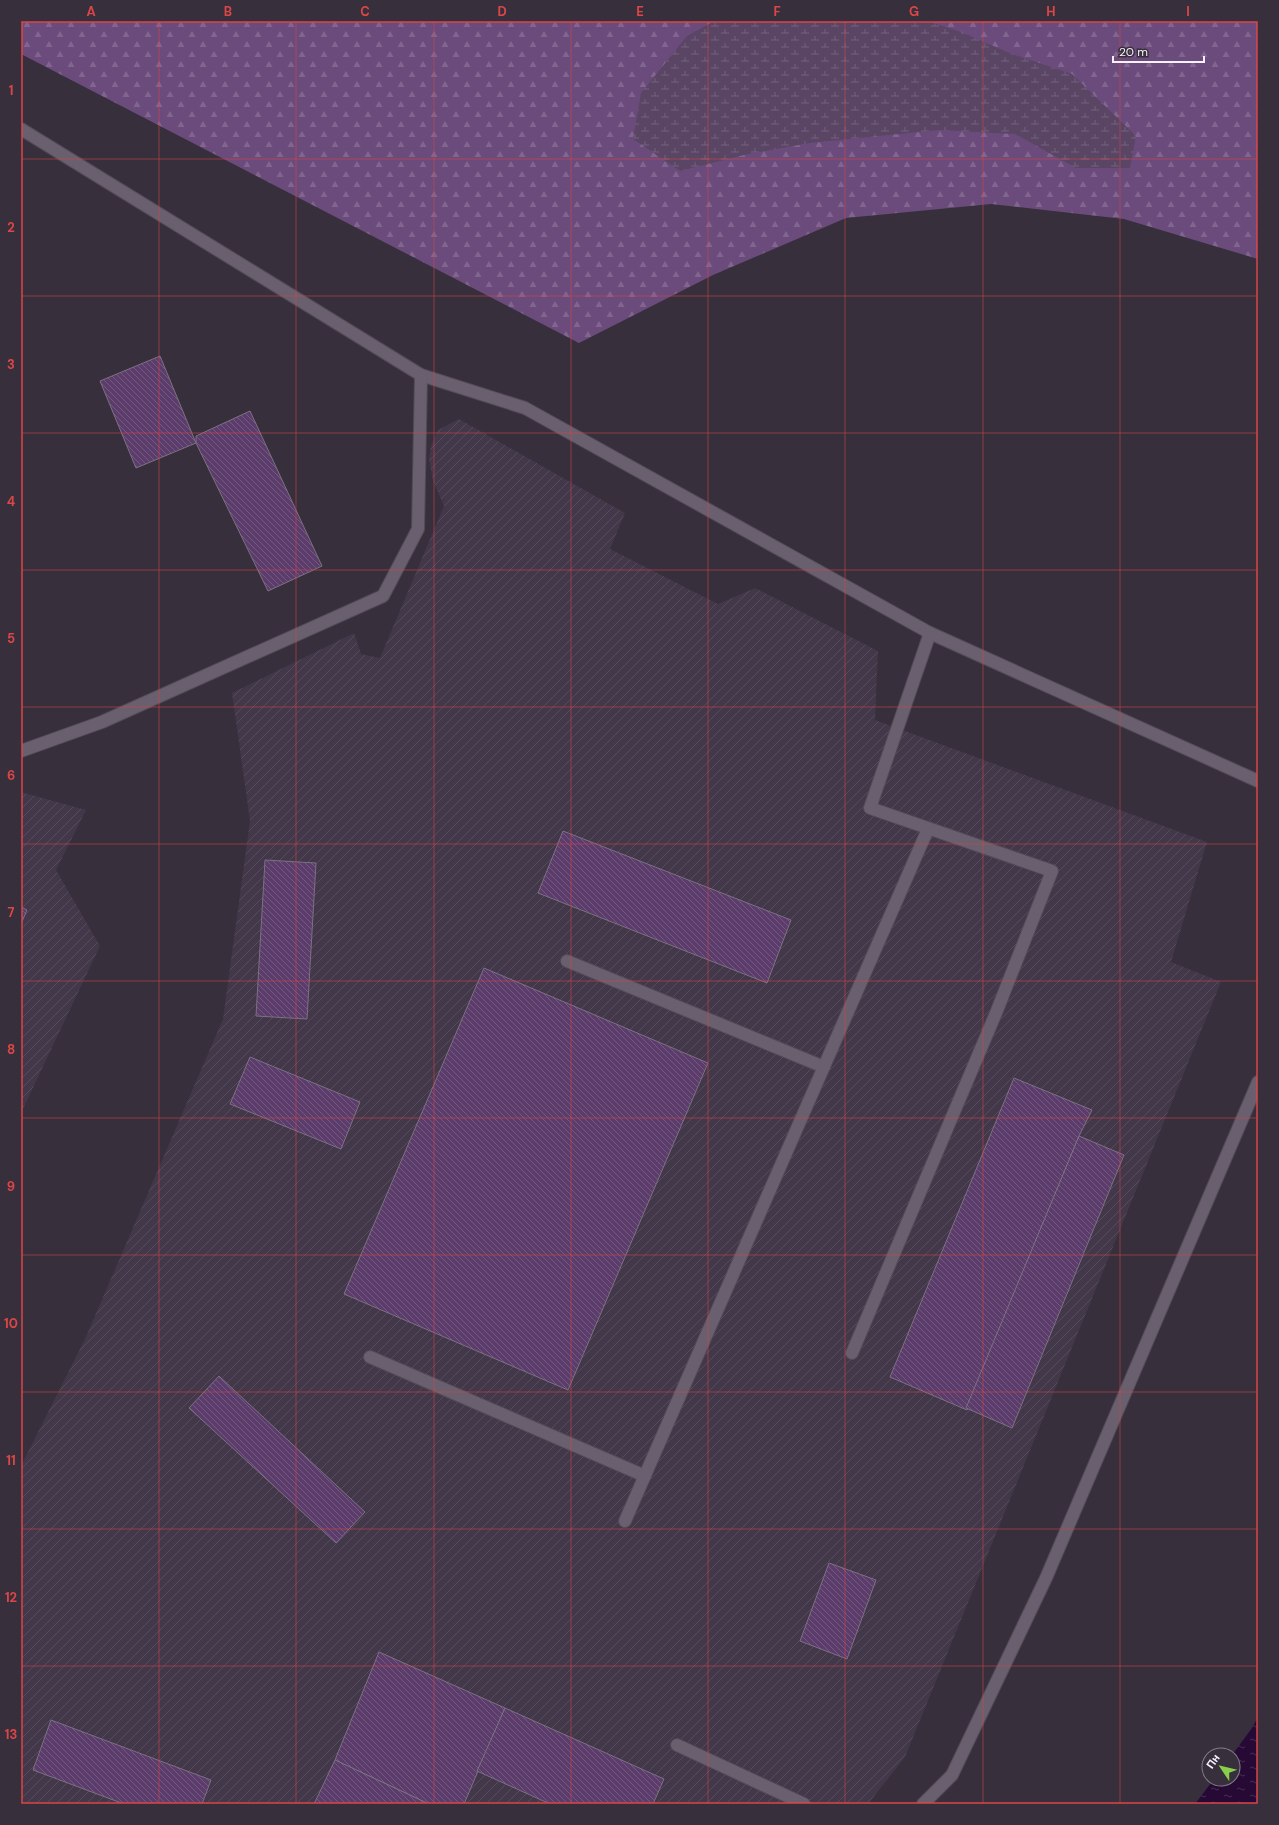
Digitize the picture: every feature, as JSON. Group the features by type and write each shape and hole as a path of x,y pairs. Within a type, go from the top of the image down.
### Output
{"street":[{"path":"21,129 421,375 525,408 930,633 1258,780"},
{"path":"21,751 102,722 383,596 418,529 421,375"},
{"path":"852,1353 992,1020 1052,871 870,808 930,633"},
{"path":"625,1521 928,829"},
{"path":"567,961 824,1066"},
{"path":"923,1804 952,1775 1046,1578 1258,1082"},
{"path":"370,1357 645,1476"},
{"path":"677,1745 804,1804"}],"shaded area":[{"path":"459,419 625,513 610,549 718,604 755,588 878,651 875,720 1207,842 1171,962 1221,982 905,1757 868,1804 21,1804 21,1466 85,1339 223,1019 250,821 232,693 354,633 361,654 380,658 444,506 433,481 429,459 431,446 438,430"},
{"path":"21,792 86,810 56,870 100,946 21,1113"}],"green space":[{"path":"21,21 1258,21 1258,259 1124,219 991,204 846,218 713,275 579,343 21,54"},
{"path":"714,21 927,21 961,32 1012,54 1072,74 1136,136 1130,168 1076,168 1015,134 939,130 810,143 748,154 680,171 633,139 641,93 687,36"}],"water":[{"path":"1258,1717 1258,1804 1195,1804 1208,1787 1241,1787 1241,1747 1238,1747"}],"building":[{"path":"160,356 196,443 136,468 100,381"},
{"path":"250,411 322,566 268,591 196,443 196,436"},
{"path":"563,831 791,920 767,983 538,893"},
{"path":"265,860 316,863 307,1019 256,1016"},
{"path":"21,907 27,910 21,924"},
{"path":"484,968 708,1063 568,1390 344,1294"},
{"path":"250,1057 360,1102 341,1149 230,1104"},
{"path":"1014,1078 1092,1110 1079,1136 967,1410 890,1377"},
{"path":"1079,1136 1124,1155 1012,1428 966,1408"},
{"path":"219,1376 365,1512 336,1543 189,1408"},
{"path":"829,1563 876,1580 847,1659 800,1641"},
{"path":"379,1652 505,1708 464,1804 429,1804 335,1760"},
{"path":"505,1708 664,1779 653,1804 550,1804 477,1771"},
{"path":"51,1720 211,1780 202,1804 124,1804 33,1770"},
{"path":"335,1760 429,1804 314,1804"}]}
